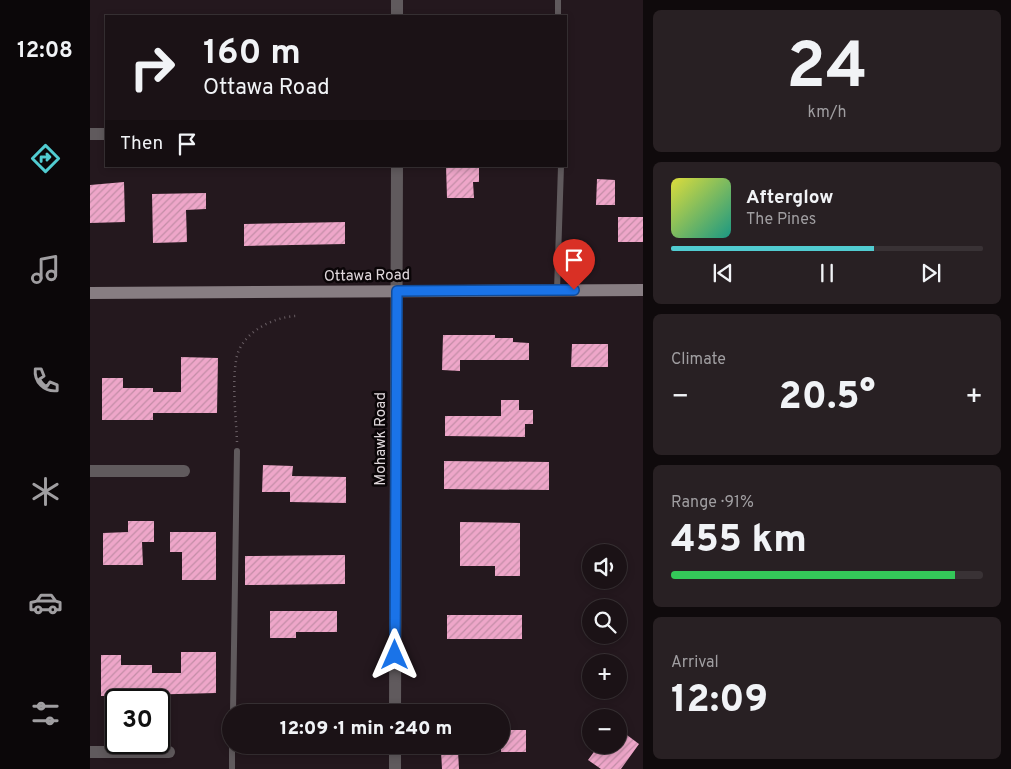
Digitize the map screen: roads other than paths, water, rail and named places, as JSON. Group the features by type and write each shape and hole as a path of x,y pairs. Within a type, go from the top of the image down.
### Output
{"street":[{"path":"397,0 397,15"},
{"path":"90,134 105,134"},
{"name":"Mohawk Road","path":"395,704 397,167"},
{"name":"Ottawa Road","path":"90,293 643,290"},
{"path":"90,471 184,471"},
{"path":"90,752 105,752"},
{"path":"395,754 395,769"}],"lane":[{"path":"558,0 558,15"},
{"path":"557,290 561,167"},
{"path":"233,704 237,451"},
{"path":"232,754 232,769"}]}
